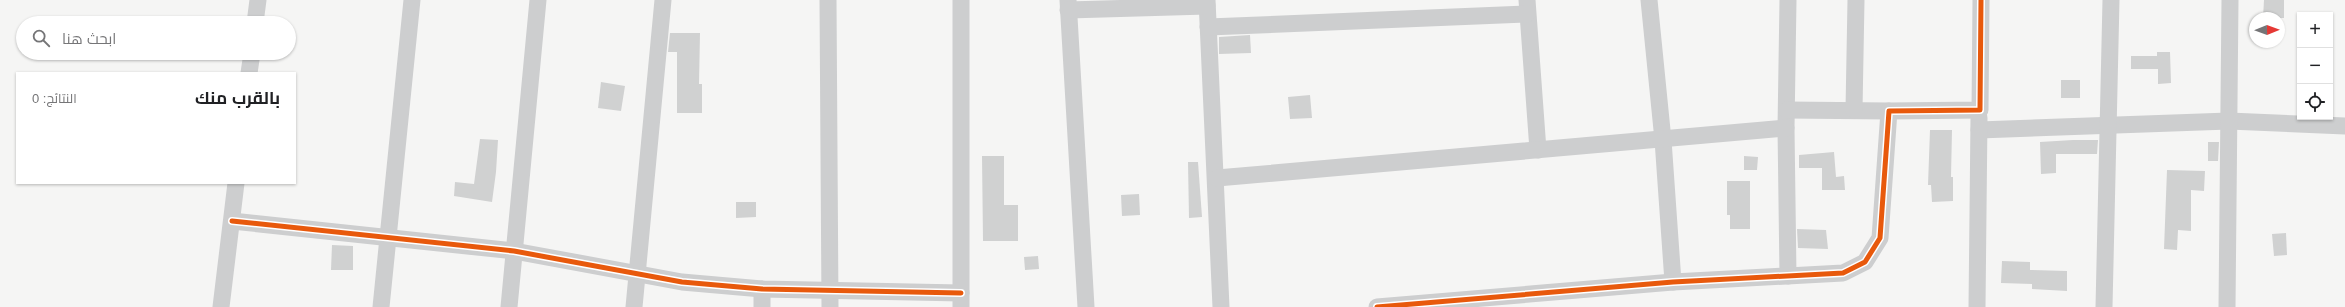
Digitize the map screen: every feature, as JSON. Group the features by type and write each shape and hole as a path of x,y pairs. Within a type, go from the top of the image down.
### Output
{"street":[{"path":"256,16 258,0"},
{"path":"381,307 412,0"},
{"path":"509,307 538,0"},
{"path":"634,307 663,0"},
{"path":"828,0 830,307"},
{"path":"232,221 514,251 636,275 682,282 762,289 829,289 961,300 961,0"},
{"path":"1649,0 1663,140 1672,282"},
{"path":"1788,0 1786,128 1788,276"},
{"path":"1854,110 1856,0"},
{"path":"1978,307 1981,0"},
{"path":"2104,307 2110,124 2110,0"},
{"path":"2227,307 2230,0"},
{"path":"1086,307 1068,5 1207,3 1221,307"},
{"path":"1208,27 1527,7 1538,150"},
{"path":"249,72 251,60"},
{"path":"1787,110 1980,110"},
{"path":"1377,307 1526,300 1672,282 1843,273 1865,262 1880,238 1889,110"},
{"path":"1979,130 2110,124 2229,121 2345,126"},
{"path":"1216,178 1663,140 1786,128"},
{"path":"221,307 236,184"},
{"path":"762,289 762,307"}],"building":[{"path":"2264,0 2284,0 2284,12 2263,12"},
{"path":"670,33 700,33 699,84 702,84 702,113 677,113 677,52 668,52"},
{"path":"1250,35 1251,53 1219,54 1219,37"},
{"path":"2157,52 2170,52 2171,83 2158,84 2158,69 2131,69 2131,56 2157,56"},
{"path":"2061,80 2080,80 2080,98 2061,98"},
{"path":"601,82 625,86 621,111 598,108"},
{"path":"1310,95 1312,118 1290,119 1288,97"},
{"path":"1930,130 1952,130 1951,177 1953,177 1953,201 1932,202 1931,185 1928,185"},
{"path":"480,139 498,140 492,202 454,196 455,182 474,184"},
{"path":"2098,140 2097,154 2056,154 2056,173 2041,174 2040,142"},
{"path":"2208,142 2219,142 2218,161 2208,161"},
{"path":"1834,152 1836,177 1844,176 1845,190 1822,190 1822,168 1799,168 1799,155"},
{"path":"982,156 1004,156 1004,205 1018,205 1018,241 983,241"},
{"path":"1744,156 1758,157 1757,170 1744,170"},
{"path":"1188,162 1198,162 1202,217 1189,218"},
{"path":"2167,170 2205,171 2204,191 2191,190 2191,231 2178,230 2177,250 2164,249"},
{"path":"1727,181 1750,181 1750,229 1730,229 1730,215 1727,215"},
{"path":"1139,194 1140,215 1122,216 1121,195"},
{"path":"736,202 756,202 756,217 736,218"},
{"path":"1797,229 1826,230 1828,249 1798,248"},
{"path":"2286,233 2287,255 2274,256 2272,234"},
{"path":"332,245 353,246 353,270 331,270"},
{"path":"1038,256 1039,269 1025,270 1024,257"},
{"path":"2002,261 2030,262 2030,270 2067,271 2067,291 2032,289 2032,284 2001,283"}],"cycle path":[{"path":"1377,307 1673,282 1843,273 1865,262 1880,238 1889,111 1980,110 1981,0"},
{"path":"232,221 514,251 682,282 762,289 961,293"}]}
